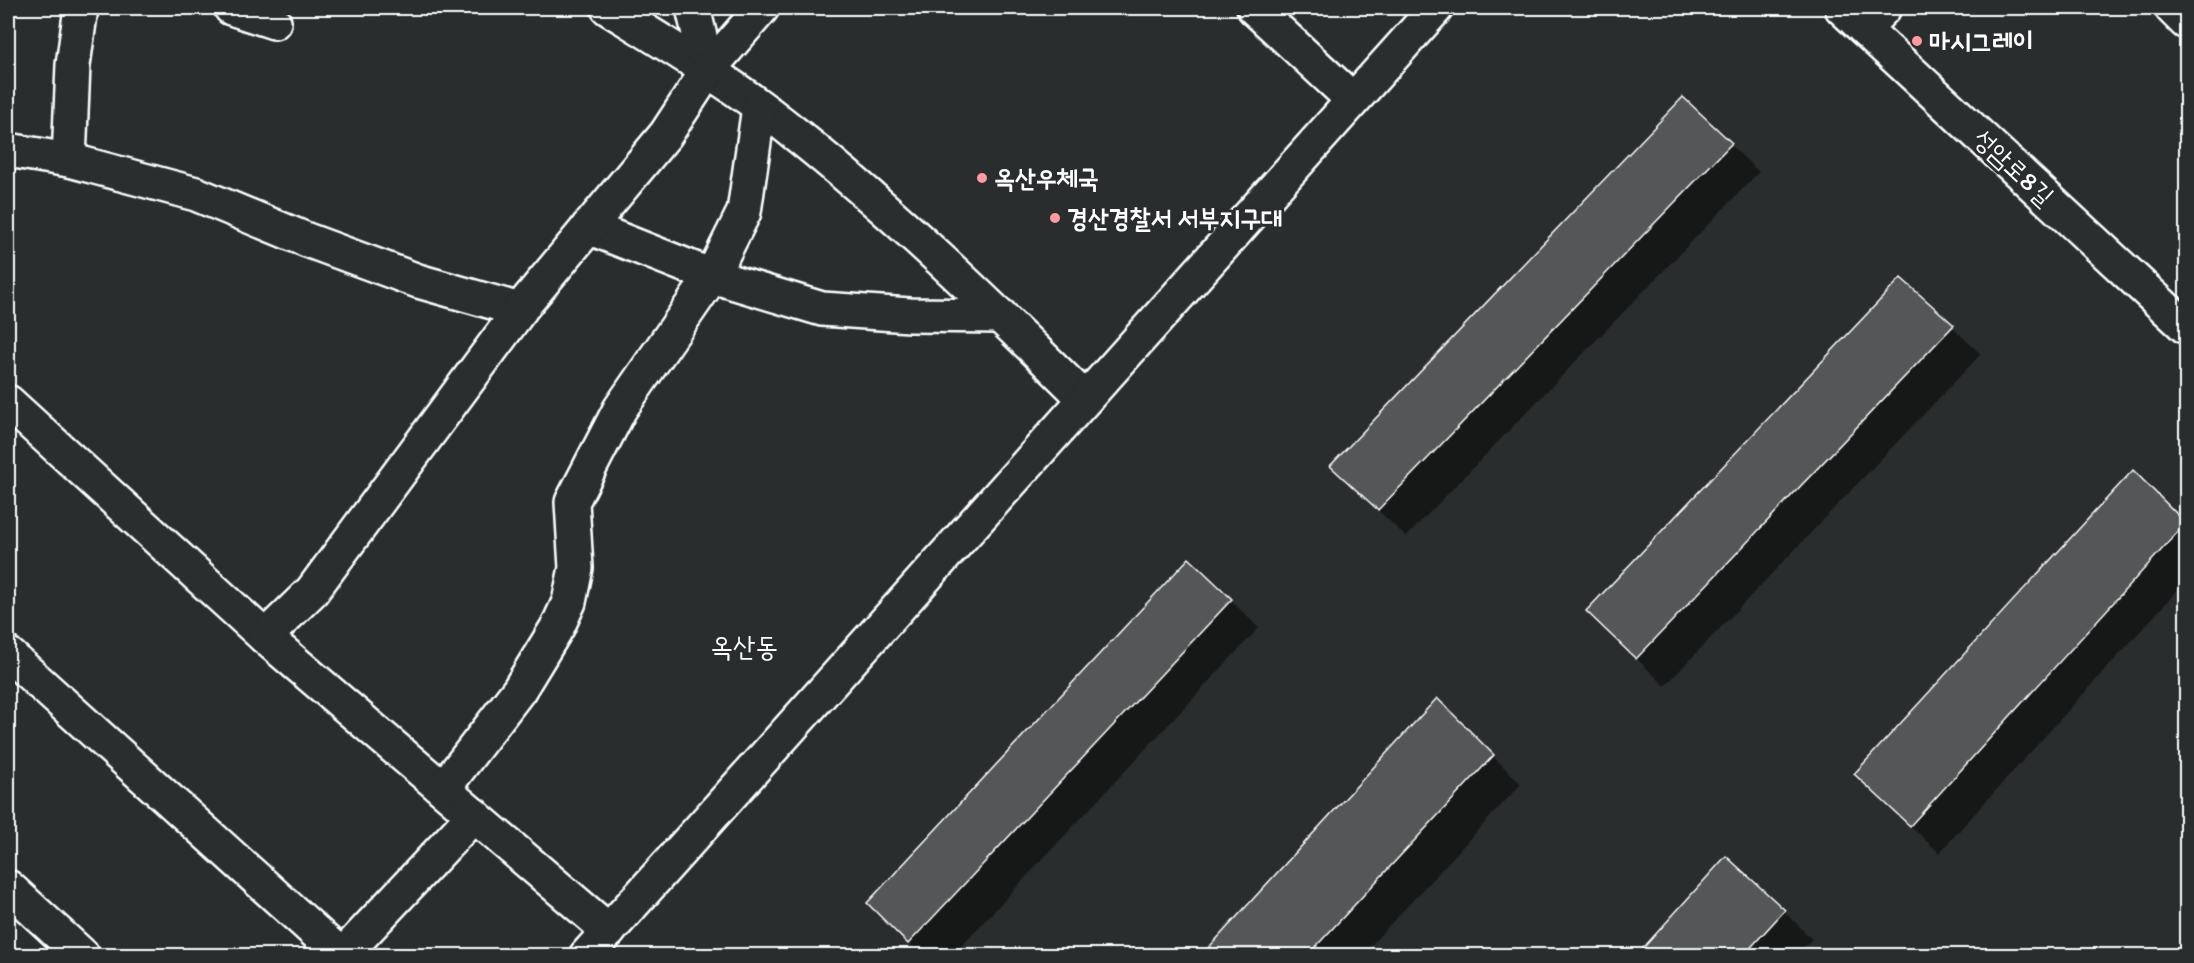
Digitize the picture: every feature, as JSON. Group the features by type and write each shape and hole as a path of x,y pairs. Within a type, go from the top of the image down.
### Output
{"street":[{"path":"69,159 73,65 81,8"},
{"path":"231,8 274,22"},
{"path":"608,8 708,70 792,131 918,239 1001,316 1085,399"},
{"path":"693,8 708,70"},
{"path":"265,637 312,591 520,310 666,134 708,70 762,8"},
{"path":"1254,8 1353,100"},
{"path":"586,956 1436,8"},
{"path":"2172,8 2187,22"},
{"name":"성암로8길","path":"1863,14 2187,327"},
{"path":"443,789 519,690 558,626 569,602 576,568 572,502 620,409 712,276 744,212 759,107"},
{"path":"8,150 69,159 196,194 307,240 418,281 520,310"},
{"path":"588,227 712,276 822,309 910,315 1001,316"},
{"path":"8,402 265,637 609,931"},
{"path":"8,654 342,956 474,815"},
{"path":"8,887 82,956"}],"building":[{"path":"1683,97 1732,143 1378,510 1330,466"},
{"path":"1901,278 1954,325 1636,659 1586,611"},
{"path":"2133,470 2186,523 1910,826 1854,774"},
{"path":"1189,558 1232,599 908,944 867,903"},
{"path":"1437,698 1494,755 1307,956 1201,956"},
{"path":"1726,856 1785,910 1743,956 1636,956"}],"place":[{"name":"마시그레이","path":"1917,41"},
{"name":"옥산우체국","path":"982,178"},
{"name":"경산경찰서 서부지구대","path":"1055,218"}],"district":[{"name":"옥산동","path":"744,646"}]}
